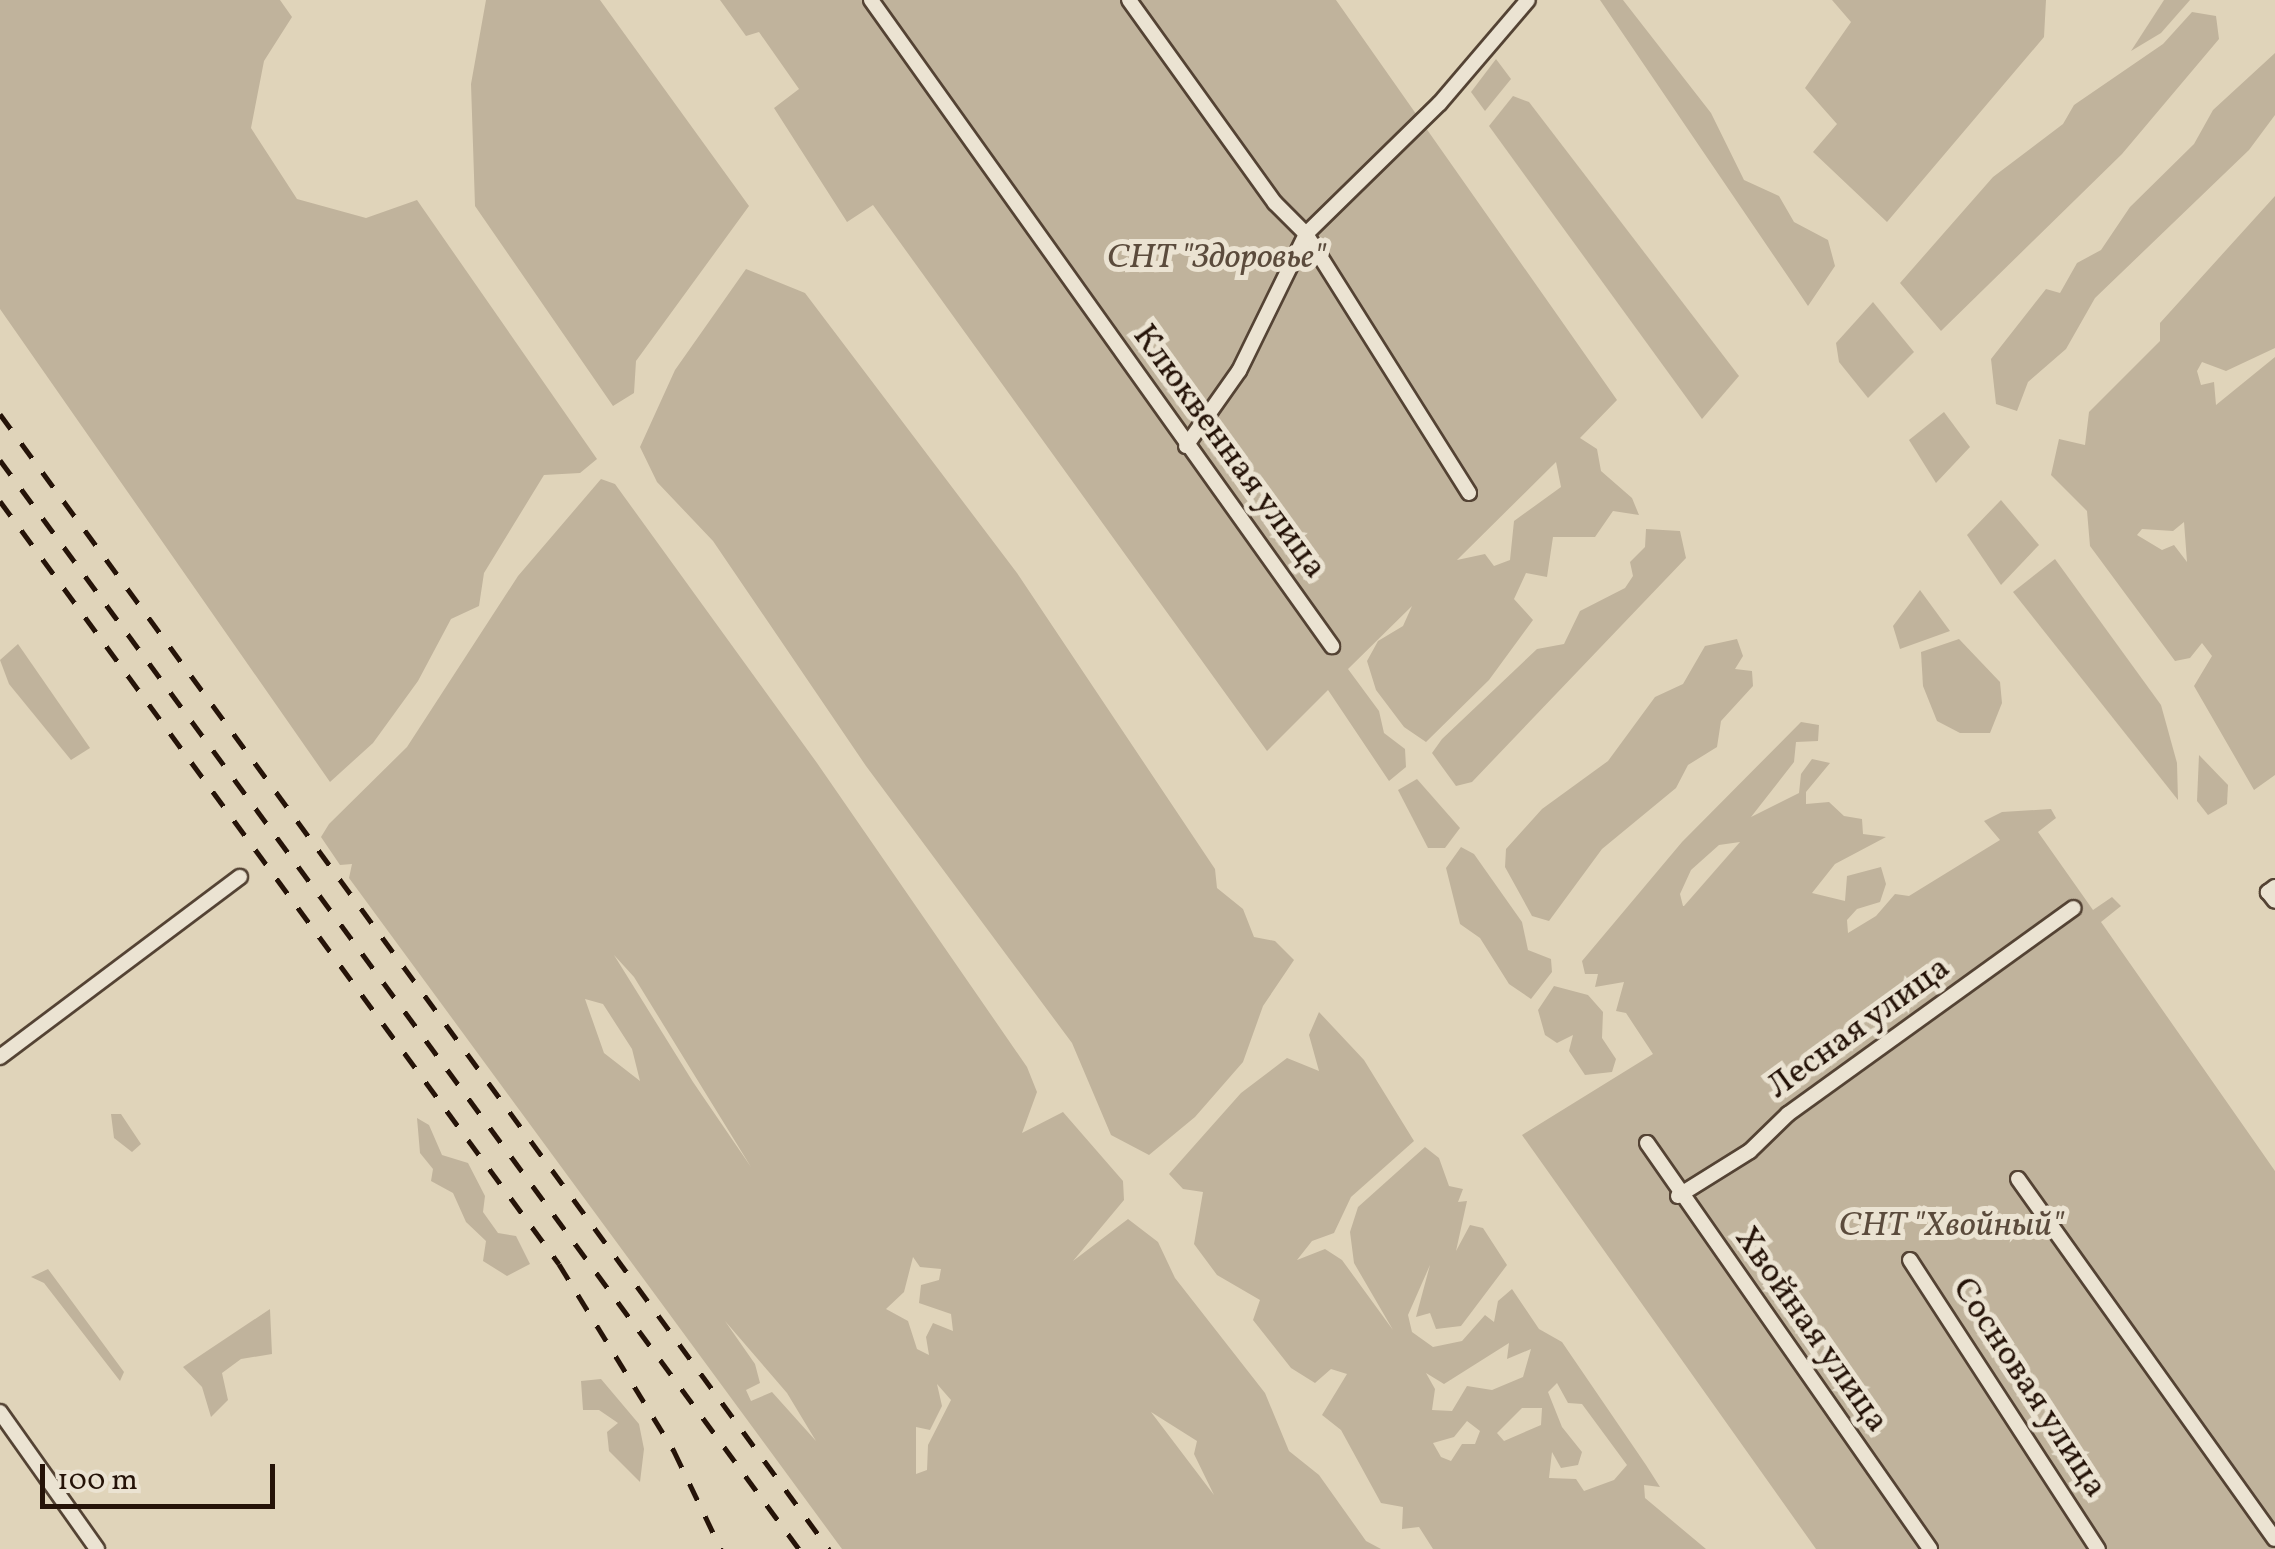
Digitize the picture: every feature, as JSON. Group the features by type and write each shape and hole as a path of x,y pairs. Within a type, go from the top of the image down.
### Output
{"street":[{"name":"Клюквенная улица","path":"871,0 1332,646"},
{"path":"1129,0 1275,204 1306,234 1469,493"},
{"path":"1186,446 1239,371 1306,234 1440,103 1528,0"},
{"path":"0,1056 240,877"},
{"name":"Лесная улица","path":"1678,1196 1750,1150 1788,1114 2074,908"},
{"name":"Хвойная улица","path":"1647,1143 1678,1196 1930,1549"},
{"path":"2018,1179 2275,1540"},
{"name":"Сосновая улица","path":"1910,1260 2098,1549"},
{"path":"0,1412 97,1549"}],"green space":[{"path":"0,0 280,0 292,17 264,61 251,128 297,199 366,218 417,200 597,459 580,473 544,475 484,573 479,606 451,619 418,681 373,743 330,782 0,309"},
{"path":"486,0 600,0 749,206 636,361 634,393 613,406 475,206 471,84"},
{"name":"СНТ \"Здоровье\"","path":"720,0 1336,0 1617,400 1580,438 1597,449 1601,471 1632,498 1639,515 1613,511 1595,537 1553,537 1547,577 1526,573 1514,599 1533,620 1489,680 1426,742 1404,727 1376,690 1367,661 1378,641 1403,626 1412,606 1348,669 1379,711 1384,733 1405,749 1406,767 1389,781 1328,690 1267,751 873,205 847,222 774,108 799,89 759,32 746,36","holes":["1556,462 1561,487 1514,521 1510,560 1494,566 1485,554 1457,560"]},
{"path":"1600,0 1623,0 1711,113 1744,180 1779,196 1794,222 1828,240 1835,266 1808,306"},
{"path":"1832,0 2046,0 2044,37 1887,222 1813,152 1837,124 1805,88 1851,22"},
{"path":"2164,0 2190,0 2161,33 2131,51"},
{"path":"2192,12 2216,16 2219,39 2122,154 1941,331 1900,283 1993,177 2063,124 2074,105 2163,44"},
{"path":"2275,53 2275,115 2249,150 2095,298 2066,349 2028,382 2017,411 1996,404 1991,359 2046,289 2060,293 2077,263 2101,250 2130,207 2194,144 2213,110"},
{"path":"1496,59 1511,79 1485,111 1471,92"},
{"path":"1513,96 1529,102 1739,376 1702,419 1489,126"},
{"path":"2275,196 2275,348 2226,371 2202,362 2197,371 2201,385 2214,382 2216,405 2275,357 2275,775 2254,790 2194,686 2212,656 2202,643 2190,658 2175,661 2090,546 2087,511 2051,475 2059,439 2085,445 2089,412 2160,341 2160,323","holes":["2184,522 2187,562 2174,545 2162,550 2137,535 2142,529 2173,531"]},
{"path":"746,269 805,293 1017,573 1215,869 1217,888 1243,909 1254,937 1275,941 1294,960 1263,1006 1243,1062 1195,1117 1149,1155 1111,1135 1072,1043 866,766 713,541 657,482 640,447 675,370"},
{"path":"1873,302 1914,352 1868,398 1839,362 1836,343"},
{"path":"1944,412 1970,447 1936,483 1909,440"},
{"path":"601,479 615,484 817,763 1027,1067 1037,1092 1022,1133 1063,1112 1123,1181 1124,1200 1073,1261 1128,1219 1158,1242 1175,1278 1265,1393 1289,1451 1319,1475 1366,1541 1381,1549 842,1549 349,878 352,864 340,865 321,837 329,824 407,747 518,576","holes":["614,955 634,977 751,1167 693,1082","585,999 603,1004 632,1049 640,1081 604,1053","913,1257 920,1267 941,1269 939,1280 921,1285 919,1303 951,1314 953,1331 933,1323 926,1337 929,1355 917,1349 908,1321 886,1309 904,1292","725,1321 787,1393 816,1441 772,1392 751,1401 746,1390 760,1383 755,1364","937,1384 951,1400 928,1445 927,1470 916,1474 916,1427 930,1430 942,1406","1151,1412 1197,1441 1194,1454 1214,1495"]},
{"path":"2001,500 2039,545 2001,585 1967,535"},
{"path":"1646,529 1680,531 1686,558 1472,782 1456,786 1432,753 1442,739 1537,649 1564,644 1580,611 1625,588 1633,576 1630,562 1645,547"},
{"path":"2055,559 2161,705 2177,763 2178,800 2013,592"},
{"path":"1920,590 1950,631 1900,649 1893,626"},
{"path":"1737,639 1743,656 1735,669 1752,671 1753,686 1721,721 1717,747 1688,765 1676,788 1602,849 1549,921 1532,916 1505,867 1506,849 1542,809 1608,761 1655,697 1683,684 1705,646"},
{"path":"1959,639 2000,682 2002,703 1990,733 1960,733 1937,721 1923,686 1921,652"},
{"path":"18,644 90,748 71,760 9,684 0,660"},
{"name":"СНТ \"Хвойный\"","path":"1801,722 1819,725 1818,741 1796,742 1794,762 1751,817 1799,793 1801,774 1812,759 1830,763 1806,792 1806,804 1829,802 1844,816 1862,819 1863,834 1886,837 1835,864 1812,893 1845,901 1847,876 1881,867 1886,884 1880,902 1857,909 1847,920 1848,933 1876,916 1895,894 1909,896 2000,840 1984,821 2002,812 2051,809 2056,818 2038,832 2093,910 2112,897 2121,906 2101,922 2275,1171 2275,1549 1816,1549 1522,1135 1653,1054 1626,1013 1616,1011 1624,982 1595,987 1598,974 1585,974 1582,961 1682,842","holes":["1740,842 1683,906 1680,894 1691,870 1719,845"]},
{"path":"2199,755 2228,785 2227,804 2208,815 2197,801"},
{"path":"1417,779 1460,828 1445,848 1428,848 1398,790"},
{"path":"1461,847 1474,854 1522,922 1528,950 1551,959 1552,972 1531,999 1509,984 1480,938 1460,924 1446,868"},
{"path":"1554,986 1588,995 1603,1012 1602,1038 1616,1059 1612,1072 1585,1075 1569,1051 1573,1035 1557,1043 1545,1035 1538,1010"},
{"path":"1319,1012 1364,1060 1414,1141 1351,1197 1334,1233 1312,1241 1297,1260 1325,1249 1342,1260 1393,1330 1354,1263 1350,1232 1358,1207 1425,1147 1439,1158 1449,1186 1463,1189 1458,1202 1467,1201 1456,1251 1470,1225 1483,1228 1507,1265 1461,1326 1436,1329 1430,1313 1416,1317 1430,1265 1408,1315 1412,1332 1433,1347 1462,1341 1485,1315 1494,1322 1498,1301 1512,1289 1539,1329 1562,1342 1660,1487 1644,1485 1645,1498 1706,1549 1433,1549 1419,1527 1402,1529 1403,1507 1381,1503 1341,1430 1322,1415 1347,1374 1331,1369 1315,1383 1291,1368 1253,1320 1260,1300 1217,1275 1194,1244 1203,1192 1183,1189 1169,1174 1241,1093 1287,1058 1319,1071 1309,1035","holes":["1509,1343 1507,1359 1531,1349 1523,1377 1492,1390 1467,1386 1452,1411 1432,1410 1435,1389 1426,1373 1444,1384","1557,1383 1568,1403 1582,1404 1627,1465 1614,1480 1584,1491 1576,1479 1549,1478 1552,1452 1561,1468 1578,1465 1582,1452 1562,1427 1548,1392","1522,1408 1542,1408 1541,1425 1504,1441 1497,1433","1467,1421 1480,1431 1475,1444 1462,1444 1451,1461 1441,1457 1433,1443 1454,1437"]},
{"path":"111,1114 121,1114 141,1144 132,1152 114,1138"},
{"path":"417,1118 429,1125 442,1155 468,1163 485,1196 483,1212 498,1233 516,1236 530,1264 507,1276 483,1261 486,1241 466,1222 453,1193 431,1181 433,1169 420,1153"},
{"path":"48,1269 124,1372 120,1381 44,1283 31,1277"},
{"path":"270,1309 272,1354 241,1359 222,1373 228,1400 211,1417 202,1387 183,1367"},
{"path":"601,1379 639,1424 644,1449 640,1482 609,1451 607,1432 618,1423 599,1410 583,1410 581,1381"}],"railway":[{"path":"0,414 829,1549"},
{"path":"0,460 799,1549"},
{"path":"0,501 559,1264 674,1451 721,1549"}]}
